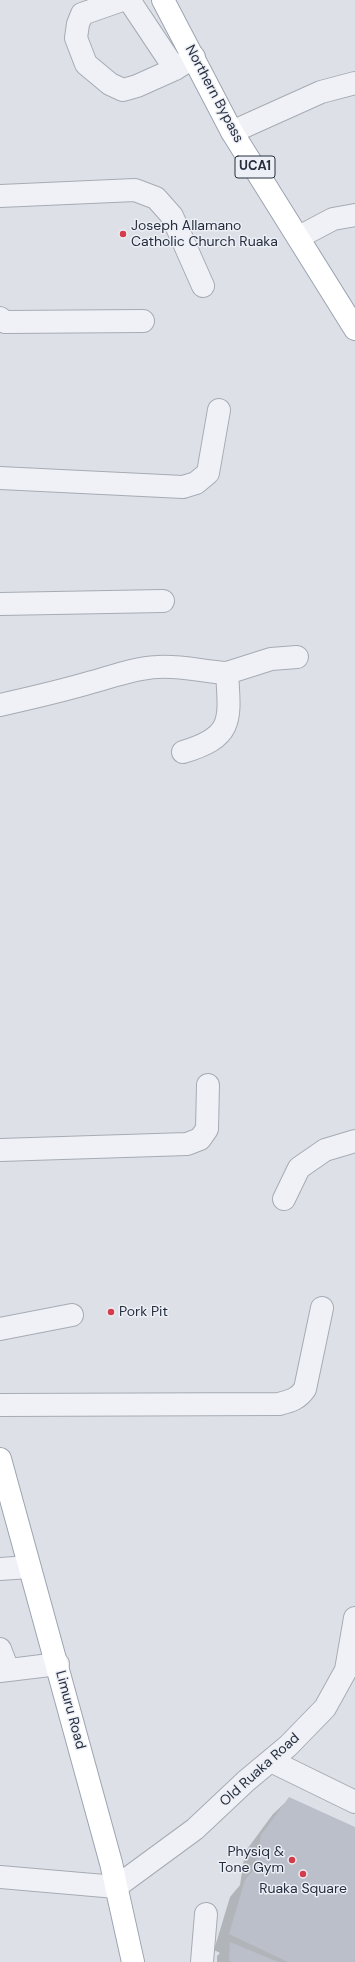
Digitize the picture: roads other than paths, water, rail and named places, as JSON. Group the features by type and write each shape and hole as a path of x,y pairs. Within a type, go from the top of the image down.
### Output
{"main road":[{"name":"Northern Bypass","path":"170,7 232,132 299,237 355,329"},
{"name":"Limuru Road","path":"0,1459 29,1567 58,1664 111,1863 132,1962"}],"street":[{"path":"122,0 82,14 78,24 76,38 86,64 110,84 123,90 137,86 175,69 194,57"},
{"path":"129,0 175,69"},
{"path":"151,34 170,7"},
{"path":"232,132 321,92 355,83"},
{"path":"0,196 135,190 156,198 172,216 203,286"},
{"path":"299,237 333,219 355,215"},
{"path":"0,318 5,322 143,321"},
{"path":"0,478 183,487 196,483 208,474 219,410"},
{"path":"0,604 163,601"},
{"path":"0,705 157,666 179,666 208,672 227,673 271,659 296,657"},
{"path":"183,752 204,746 218,736 227,724 229,703 227,673"},
{"path":"0,1150 187,1144 200,1139 207,1129 208,1085"},
{"path":"284,1199 299,1168 325,1150 355,1141"},
{"path":"0,1405 279,1404 293,1401 301,1396 305,1389 322,1308"},
{"path":"0,1330 72,1315"},
{"path":"0,1569 29,1567"},
{"name":"Old Ruaka Road","path":"116,1887 195,1829 288,1746 325,1708 351,1672 355,1618"},
{"path":"0,1649 4,1670 58,1664"},
{"path":"271,1761 355,1802"},
{"path":"0,1877 116,1887"},
{"path":"202,1962 206,1914"}],"place":[{"name":"Joseph Allamano Catholic Church Ruaka","path":"123,234"},
{"name":"Pork Pit","path":"111,1312"},
{"name":"Physiq & Tone Gym","path":"292,1860"},
{"name":"Ruaka Square","path":"303,1874"}]}
